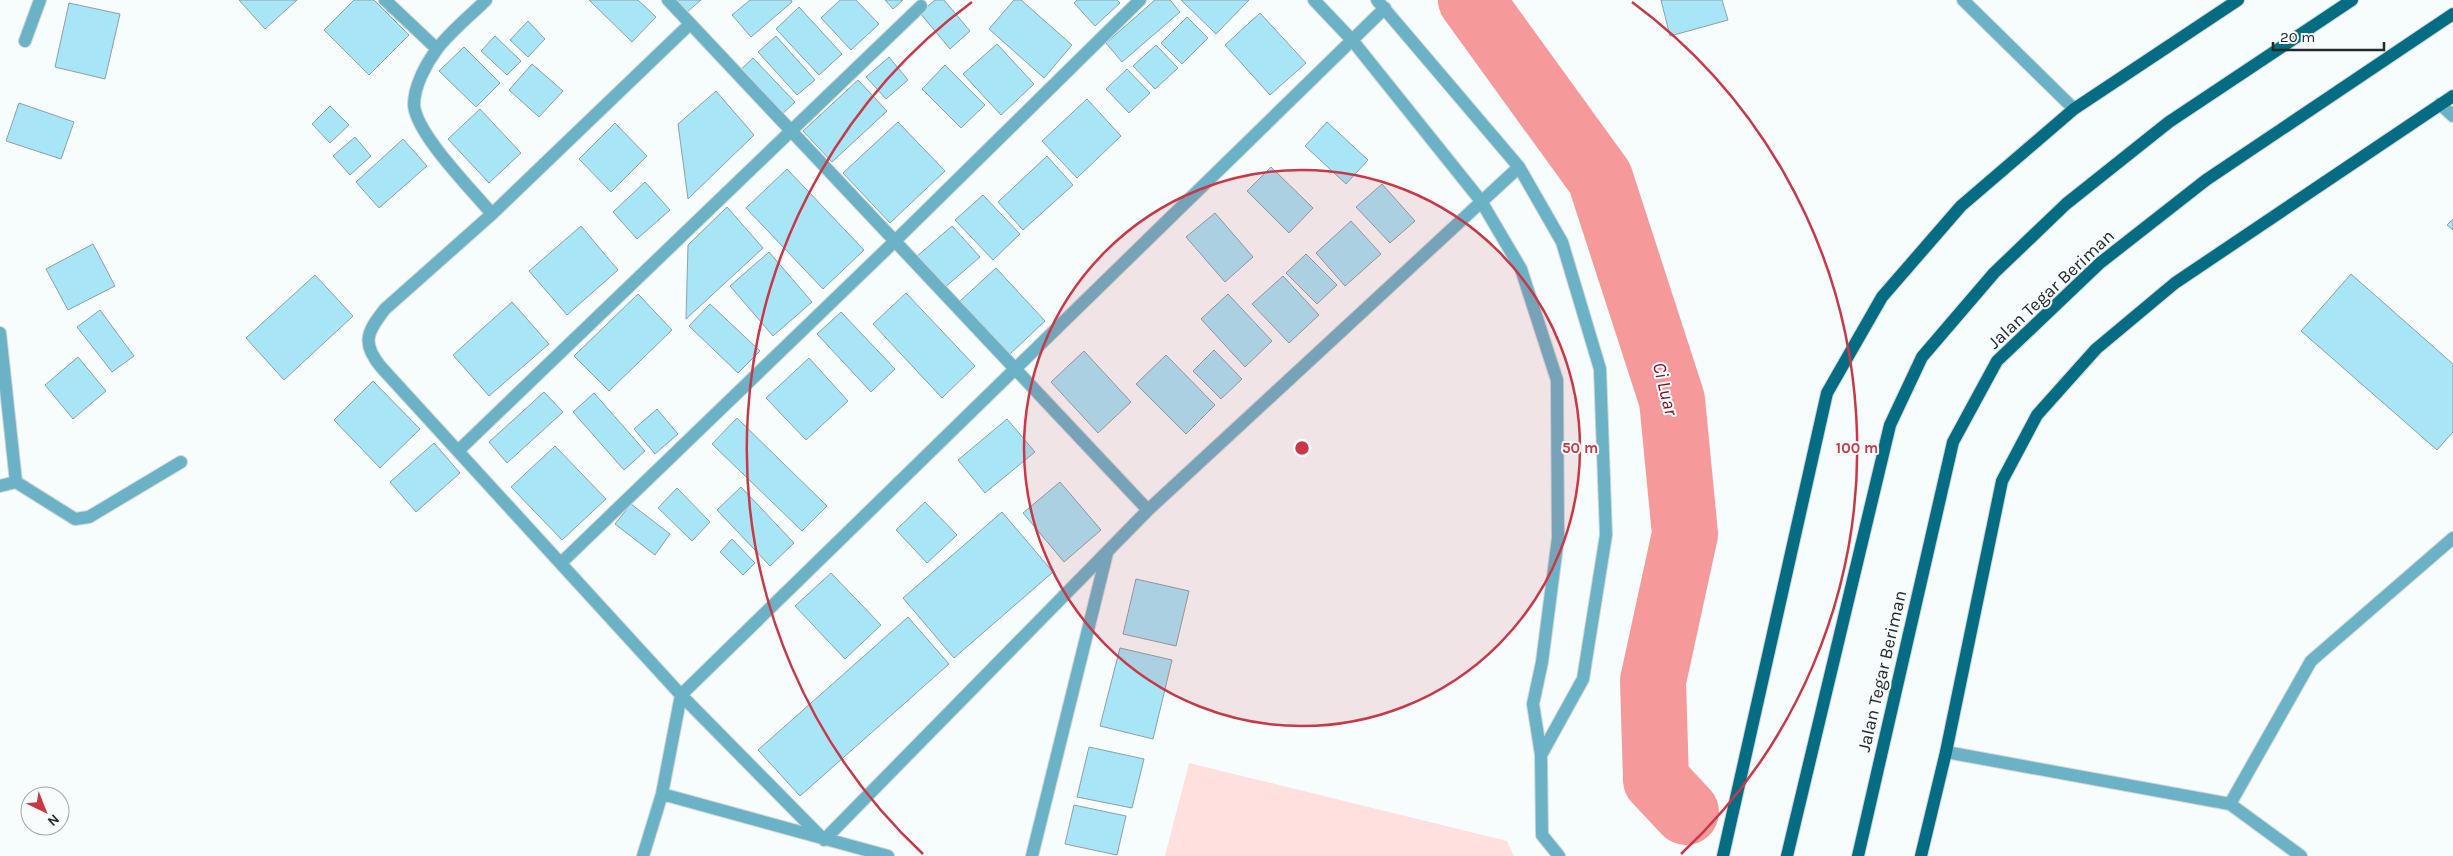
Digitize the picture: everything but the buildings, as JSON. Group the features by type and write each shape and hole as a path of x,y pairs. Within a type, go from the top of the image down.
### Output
{"main road":[{"path":"1722,856 1827,393 1882,298 1961,206 2074,109 2238,0"},
{"path":"1787,856 1890,425 1922,357 1994,273 2066,204 2170,122 2352,0"},
{"name":"Jalan Tegar Beriman","path":"1858,856 1953,442 1997,361 2100,262 2206,180 2453,14"},
{"path":"1921,856 1946,752 2002,481 2037,415 2096,349 2175,282 2453,96"}],"street":[{"path":"25,41 40,0"},
{"path":"385,0 437,49"},
{"path":"486,0 437,49 421,76 414,105 419,123 430,140 492,214"},
{"path":"668,0 1148,510"},
{"path":"561,564 895,241 1140,0"},
{"path":"1314,0 1352,40 1481,201 1521,269 1556,380 1558,538 1542,662 1533,704 1541,755 1542,835 1559,856"},
{"path":"1963,0 2074,109"},
{"path":"644,856 662,794 681,694 1352,40 1381,4 1519,167 1562,242 1600,369 1606,535 1583,679 1541,755"},
{"path":"458,451 921,6"},
{"path":"690,24 492,214 385,309 370,327 367,343 373,358 561,564 681,694 824,840"},
{"path":"2440,104 2453,116"},
{"path":"824,840 1148,510 1519,167"},
{"path":"0,333 16,482"},
{"path":"0,486 16,482 75,519 89,517 181,462"},
{"path":"2230,804 2311,661 2453,538"},
{"path":"1032,856 1107,553"},
{"path":"1946,752 2230,804 2301,856"},
{"path":"662,794 824,840 888,856"}],"shaded area":[{"path":"1189,763 1507,841 1514,856 1165,856"}],"waterway":[{"name":"Ci Luar","path":"1471,0 1600,178 1672,400 1685,534 1653,681 1656,780 1686,812"}]}
